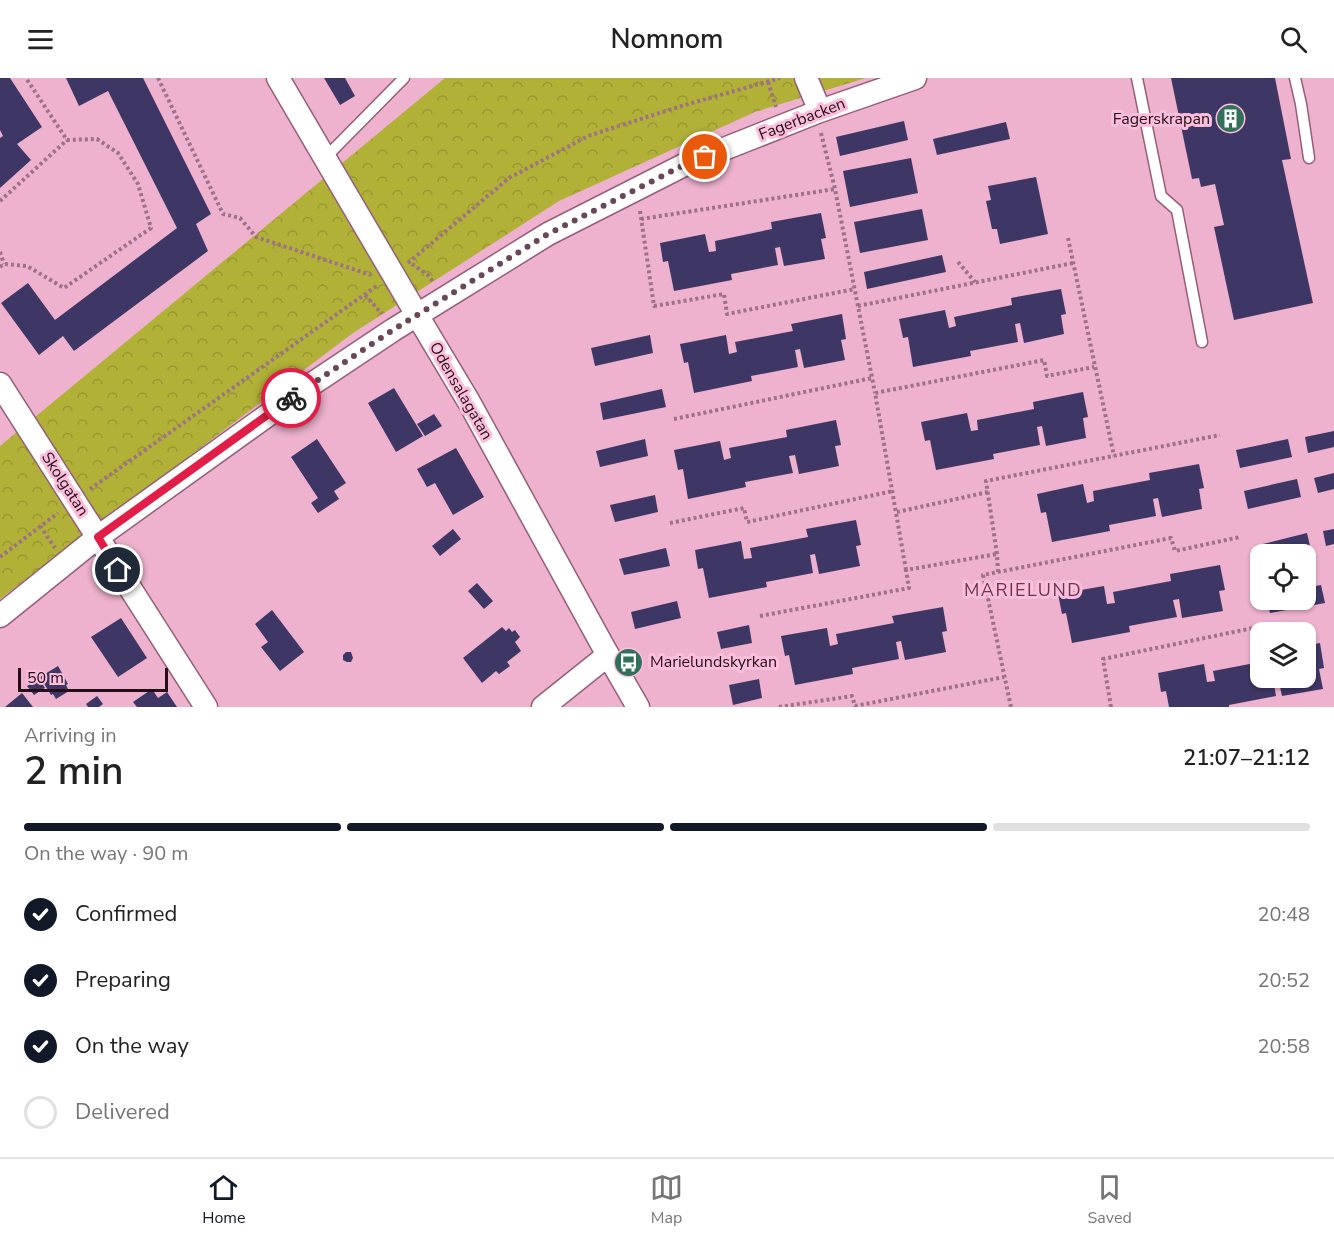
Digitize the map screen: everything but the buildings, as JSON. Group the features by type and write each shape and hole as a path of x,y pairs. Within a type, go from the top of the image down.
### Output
{"street":[{"name":"Odensalagatan","path":"278,78 469,402 638,707"},
{"path":"806,78 820,111"},
{"name":"Fagerbacken","path":"0,616 98,537 300,392 417,315 548,234 686,164 820,111 915,78"},
{"name":"Skolgatan","path":"0,384 206,707"},
{"path":"543,707 608,655"}],"lane":[{"path":"325,158 404,78"},
{"path":"1137,78 1161,196 1177,210 1202,342"},
{"path":"1295,78 1309,158"}],"path":[{"path":"28,78 67,140"},
{"path":"158,78 222,214 240,218 256,237 375,276"},
{"path":"760,616 909,588 855,289 835,189 821,135 820,111"},
{"path":"0,201 67,140 97,139 118,153 138,184 151,228 64,288 27,266 4,264 0,267"},
{"path":"641,219 835,189"},
{"path":"636,190 654,306 724,294 727,314 855,289"},
{"path":"1068,238 1114,456"},
{"path":"0,252 4,264"},
{"path":"958,262 975,282"},
{"path":"858,306 1073,263"},
{"path":"875,393 1044,360 1047,376 1094,367"},
{"path":"674,419 872,378"},
{"path":"998,572 986,481 1220,435"},
{"path":"670,523 744,508 747,522 893,492"},
{"path":"897,512 988,492"},
{"path":"1011,707 983,575 1171,538 1175,550 1240,537"},
{"path":"906,570 997,554"},
{"path":"1111,707 1102,659 1250,629"},
{"path":"778,707 852,696 855,706 1004,677"}],"green space":[{"path":"445,78 866,78 755,112 559,201 353,333 0,599 0,446"}],"way so far":[{"path":"291,398 393,330 548,234 686,164 705,157"}],"place":[{"name":"Fagerskrapan","path":"1231,119"},
{"name":"Marielundskyrkan","path":"629,662"}],"district":[{"name":"MARIELUND","path":"1023,590"}],"route":[{"path":"118,570 98,537 291,398"}]}
